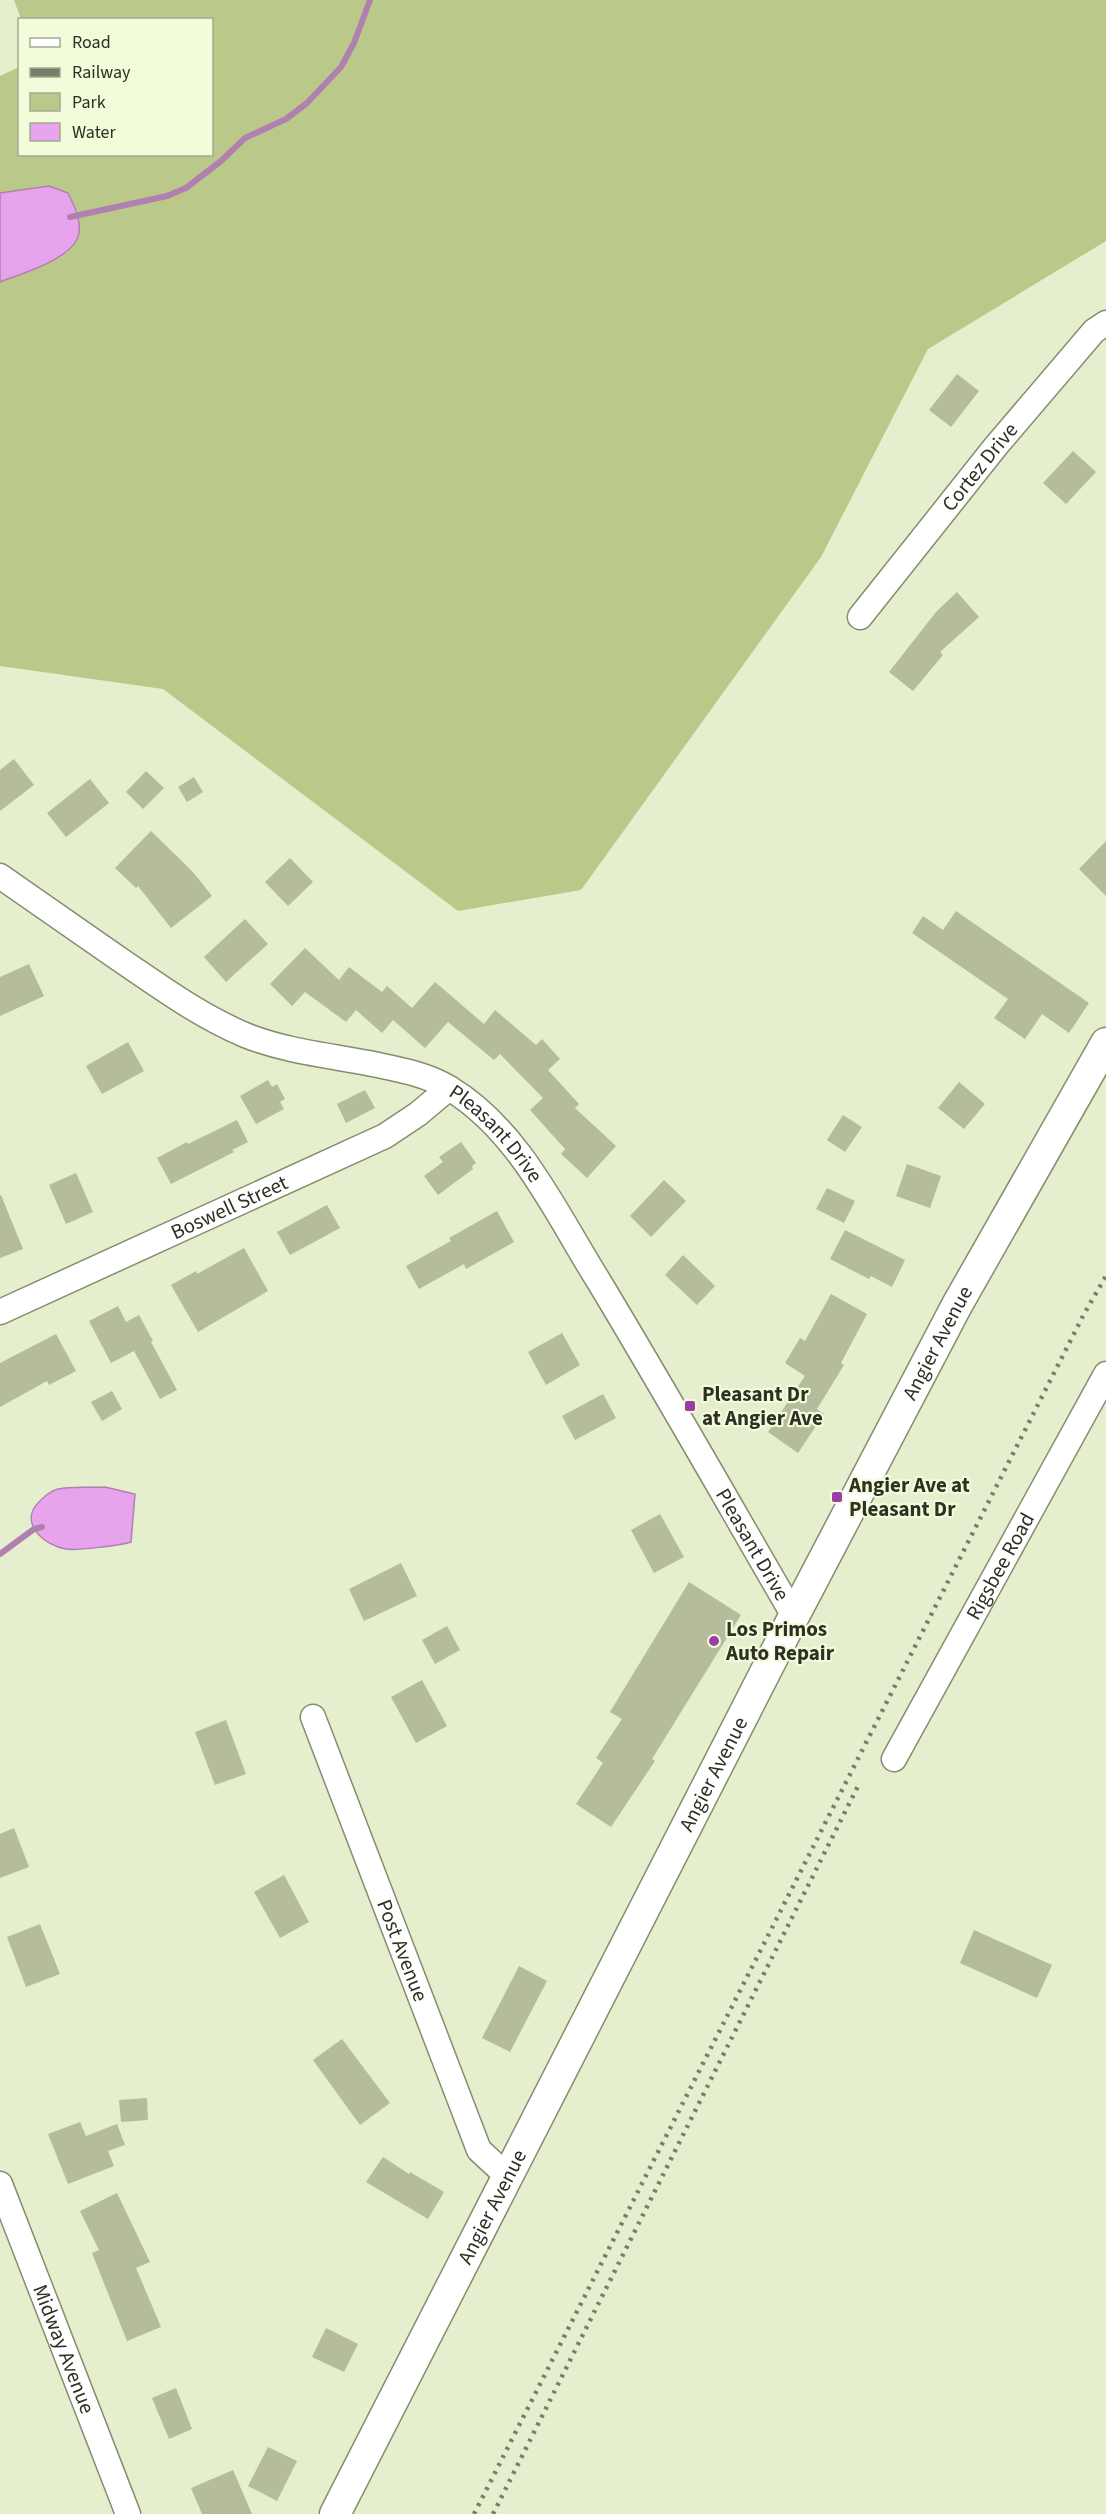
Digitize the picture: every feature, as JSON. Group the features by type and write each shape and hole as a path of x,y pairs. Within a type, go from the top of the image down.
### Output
{"main road":[{"name":"Angier Avenue","path":"334,2514 794,1616 957,1305 1106,1043"}],"street":[{"name":"Cortez Drive","path":"860,617 996,446 1094,331 1106,323"},
{"name":"Pleasant Drive","path":"4,884 180,1000 245,1035 278,1046 407,1071 449,1088 486,1117 525,1163 648,1364 794,1616"},
{"name":"Boswell Street","path":"0,1312 385,1136 418,1114 449,1088"},
{"name":"Rigsbee Road","path":"894,1759 1106,1374"},
{"name":"Post Avenue","path":"313,1717 479,2150 506,2175"},
{"name":"Midway Avenue","path":"0,2184 128,2514"}],"green space":[{"path":"14,0 1106,0 1106,241 928,349 821,557 581,890 458,911 163,689 0,666 0,76 18,67 18,156 213,156 213,18 21,18"}],"water":[{"path":"49,186 68,193 79,222 76,242 46,264 0,282 0,193"},
{"path":"105,1487 135,1494 131,1542 66,1549 50,1543 36,1532 31,1517 33,1510 50,1492 64,1488"}],"building":[{"path":"957,374 979,391 951,427 929,410"},
{"path":"1073,451 1096,472 1066,504 1043,483"},
{"path":"957,592 979,617 940,652 943,655 913,691 889,672 936,612"},
{"path":"14,759 34,785 0,811 0,770"},
{"path":"146,771 164,788 143,809 126,792"},
{"path":"194,777 203,792 187,802 178,787"},
{"path":"90,779 109,803 66,837 47,813"},
{"path":"151,831 193,872 212,896 171,928 138,886 136,888 115,868"},
{"path":"1106,841 1106,896 1079,869"},
{"path":"290,858 313,882 288,906 265,882"},
{"path":"956,911 1089,1003 1069,1033 1042,1014 1025,1039 994,1018 1008,999 912,933 923,916 943,930"},
{"path":"245,919 268,944 226,982 204,957"},
{"path":"305,948 339,980 349,967 382,992 387,986 412,1008 435,982 484,1024 495,1010 536,1045 542,1039 560,1059 548,1070 579,1104 575,1108 616,1146 587,1178 561,1154 565,1149 530,1110 543,1098 500,1054 494,1060 448,1022 425,1048 393,1020 382,1033 356,1010 346,1022 305,992 292,1006 270,984"},
{"path":"29,964 44,996 0,1016 0,977"},
{"path":"128,1042 144,1071 102,1094 86,1066"},
{"path":"268,1080 272,1087 277,1084 285,1099 280,1102 284,1109 256,1124 240,1096"},
{"path":"959,1082 985,1104 964,1129 938,1108"},
{"path":"365,1090 375,1108 346,1123 337,1104"},
{"path":"843,1115 862,1127 845,1152 827,1140"},
{"path":"237,1120 248,1142 232,1150 234,1152 171,1184 157,1158"},
{"path":"461,1142 476,1163 472,1166 473,1169 438,1195 424,1176 443,1162 439,1157"},
{"path":"907,1164 941,1176 930,1208 896,1196"},
{"path":"76,1173 93,1212 66,1224 49,1185"},
{"path":"664,1180 686,1201 651,1237 630,1216"},
{"path":"827,1188 855,1201 844,1223 816,1209"},
{"path":"0,1196 23,1249 0,1258"},
{"path":"327,1205 340,1228 290,1255 277,1232"},
{"path":"497,1211 514,1242 466,1269 464,1264 419,1289 406,1266 451,1241 449,1238"},
{"path":"845,1230 905,1260 892,1287 871,1276 869,1279 830,1259"},
{"path":"244,1248 268,1291 198,1332 171,1285 196,1271 197,1274"},
{"path":"683,1255 715,1286 697,1305 665,1275"},
{"path":"831,1294 867,1314 841,1363 844,1365 817,1409 824,1414 798,1453 768,1432 805,1376 785,1363 800,1338 805,1341"},
{"path":"118,1306 126,1322 139,1315 177,1390 160,1399 134,1351 111,1363 89,1321"},
{"path":"562,1333 580,1365 546,1385 528,1352"},
{"path":"56,1334 76,1371 49,1385 47,1381 0,1407 0,1363"},
{"path":"112,1391 122,1409 102,1421 91,1402"},
{"path":"603,1394 616,1418 575,1440 562,1416"},
{"path":"660,1514 684,1557 654,1573 631,1530"},
{"path":"401,1563 417,1596 364,1621 349,1589"},
{"path":"689,1582 741,1615 652,1759 655,1761 611,1827 576,1804 603,1763 596,1758 622,1719 610,1712"},
{"path":"447,1626 460,1650 435,1664 422,1640"},
{"path":"422,1680 447,1726 416,1743 391,1697"},
{"path":"226,1720 246,1774 215,1785 195,1732"},
{"path":"14,1828 29,1867 0,1878 0,1834"},
{"path":"284,1875 309,1922 280,1938 254,1892"},
{"path":"40,1924 60,1974 26,1987 7,1937"},
{"path":"974,1930 1052,1965 1037,1998 960,1963"},
{"path":"519,1966 547,1981 510,2052 482,2038"},
{"path":"342,2039 390,2103 360,2125 313,2060"},
{"path":"147,2098 148,2120 121,2122 119,2100"},
{"path":"80,2122 86,2136 117,2124 125,2145 108,2151 114,2166 68,2184 48,2134"},
{"path":"383,2157 409,2174 410,2172 444,2192 428,2219 366,2182"},
{"path":"117,2193 150,2262 136,2268 161,2327 127,2341 92,2253 99,2250 80,2211"},
{"path":"326,2328 358,2344 344,2372 312,2357"},
{"path":"176,2388 192,2429 169,2439 152,2398"},
{"path":"268,2447 297,2461 277,2501 248,2486"},
{"path":"233,2470 252,2514 202,2514 191,2488"}],"waterway":[{"path":"70,217 167,196 186,188 221,161 245,138 286,119 307,103 341,67 354,43 370,0"},
{"path":"0,1554 34,1529 42,1527"}],"railway":[{"path":"474,2514 1084,1314 1106,1276"},
{"path":"493,2514 859,1784"}],"place":[{"name":"Pleasant Dr at Angier Ave","path":"690,1406"},
{"name":"Angier Ave at Pleasant Dr","path":"837,1497"},
{"name":"Los Primos Auto Repair","path":"714,1641"}]}
